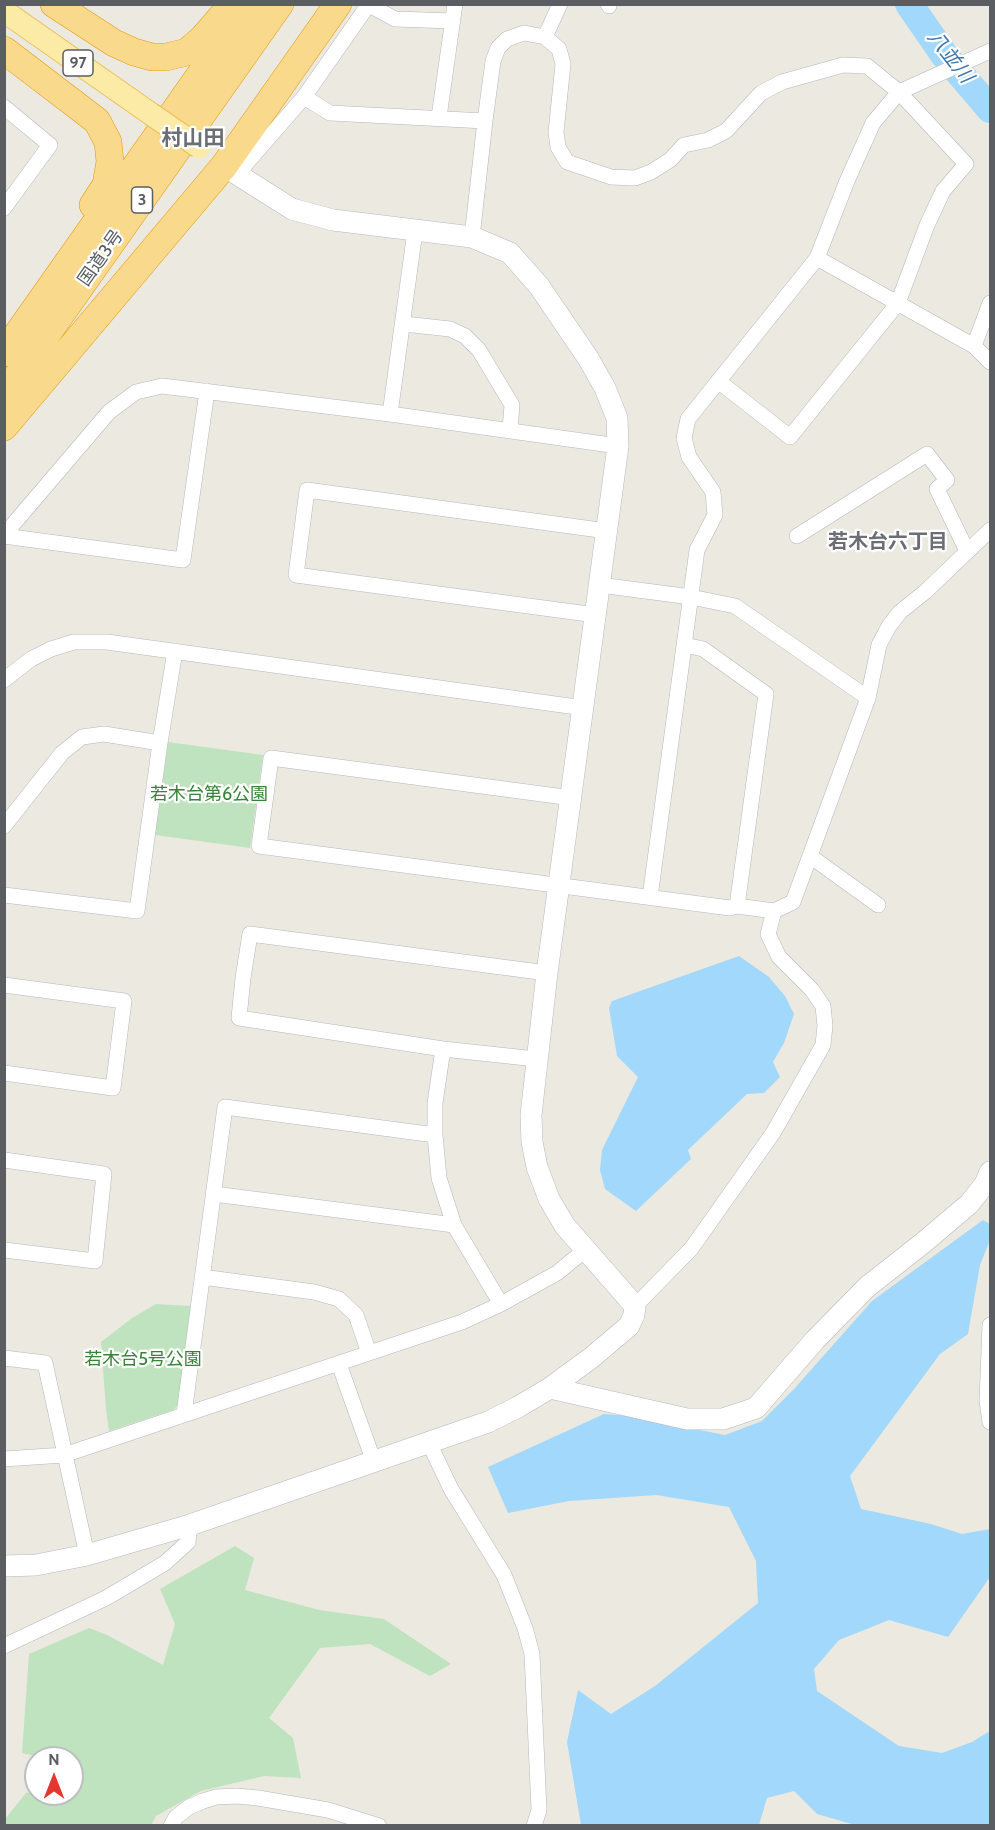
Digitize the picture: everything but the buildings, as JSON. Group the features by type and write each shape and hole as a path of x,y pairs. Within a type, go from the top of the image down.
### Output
{"highway":[{"path":"54,4 114,43 152,57 166,57 187,52 203,38 232,4"},
{"name":"国道3号","path":"4,353 250,4"},
{"name":"国道3号","path":"4,395 280,4"},
{"path":"4,427 230,170 338,4"},
{"path":"4,50 97,121 108,142 110,162 106,185 12,322 4,338"}],"main road":[{"name":"97","path":"4,11 230,170"}],"street":[{"path":"439,117 455,4"},
{"path":"545,37 560,4"},
{"path":"453,21 395,19 369,5 304,97 230,170 292,209 333,220 472,237 510,253 539,286 588,358 605,388 617,418 618,446 536,1059 531,1115 532,1142 537,1167 549,1199 565,1226 635,1305"},
{"path":"472,237 494,61 498,48 507,39 524,33 545,37 559,49 563,64 556,132 558,147 567,162 611,177 635,178 651,172 670,160 684,145 708,140 726,131 761,93 792,80 843,65 867,66 899,92 966,164 943,191 927,225 898,303 790,437 718,381"},
{"path":"650,897 697,550 715,515 713,492 689,457 684,438 688,419 817,258 873,123 899,92 990,51"},
{"path":"304,97 330,112 485,121"},
{"path":"4,107 50,145 4,208"},
{"path":"390,414 416,231"},
{"path":"817,258 974,346 990,362"},
{"path":"974,346 990,303"},
{"path":"404,324 450,329 465,336 479,350 512,405 510,430"},
{"path":"4,536 109,412 136,392 162,386 390,414 618,446"},
{"path":"4,536 183,560 207,391"},
{"path":"797,536 927,454 947,480 937,489 967,551"},
{"path":"596,615 296,575 307,490 607,531"},
{"path":"572,798 271,758 259,846 730,908 737,906 774,911 793,902 868,698 879,645 889,626 900,612 925,592 990,530"},
{"path":"600,585 691,597 735,606 868,698"},
{"path":"4,680 31,659 51,649 74,642 107,642 584,708"},
{"path":"685,645 703,649 765,694 737,906"},
{"path":"4,895 137,911 175,651"},
{"path":"4,826 62,753 82,737 104,734 160,743"},
{"path":"810,856 878,905"},
{"path":"4,1566 36,1564 87,1555 190,1525 488,1422 550,1388 629,1326 635,1305 691,1249 773,1133 823,1045 825,1026 823,1006 812,990 779,957 768,934 774,911"},
{"path":"536,1059 443,1049 239,1018 250,934 548,973"},
{"path":"4,985 124,1001 113,1088 4,1073"},
{"path":"443,1049 435,1104 439,1178 454,1225 501,1304"},
{"path":"184,1414 225,1107 435,1135"},
{"path":"4,1161 104,1174 95,1262 4,1250"},
{"path":"550,1388 687,1419 723,1419 756,1408 815,1340 867,1287 969,1204 989,1182"},
{"path":"213,1194 454,1225"},
{"path":"4,1459 64,1455 462,1322 501,1304 557,1273 585,1250"},
{"path":"202,1277 314,1292 339,1299 356,1315 369,1353"},
{"path":"990,1325 987,1401 990,1422"},
{"path":"4,1358 45,1363 87,1555"},
{"path":"339,1364 374,1462"},
{"path":"429,1443 451,1489 504,1575 525,1628 532,1654 539,1810 534,1826"},
{"path":"4,1646 106,1598 165,1563 188,1542 190,1525"},
{"path":"171,1826 176,1817 189,1807 216,1797 237,1796 328,1810 378,1826"}],"green space":[{"name":"若木台第6公園","path":"168,742 263,755 250,848 155,835"},
{"name":"若木台5号公園","path":"156,1304 191,1306 178,1405 173,1410 109,1431 101,1342 132,1318"},
{"path":"235,1546 254,1558 245,1590 319,1610 384,1619 451,1664 430,1676 370,1644 320,1648 269,1718 293,1738 301,1778 264,1776 201,1791 156,1816 151,1825 5,1825 5,1819 24,1795 24,1806 84,1806 84,1746 24,1746 24,1753 22,1753 29,1654 89,1628 163,1665 175,1624 160,1589"}],"water":[{"path":"739,956 769,977 785,996 794,1014 784,1043 773,1062 780,1077 764,1093 747,1094 688,1150 691,1159 636,1211 605,1189 600,1170 602,1150 638,1077 617,1056 609,1008 612,1001"},
{"path":"983,1220 990,1224 990,1240 980,1265 968,1334 940,1354 850,1476 861,1509 931,1524 962,1534 990,1529 990,1577 948,1637 889,1620 839,1640 814,1669 817,1691 899,1746 942,1753 972,1742 990,1731 990,1825 855,1825 817,1814 794,1791 767,1798 759,1825 581,1825 567,1742 578,1690 611,1714 655,1686 758,1603 756,1561 729,1507 656,1495 569,1501 508,1513 488,1467 604,1414 630,1416 725,1435 762,1421 794,1389 872,1301"}],"waterway":[{"name":"八並川","path":"909,4 945,56 990,109"}],"district":[{"name":"村山田","path":"193,139"},
{"name":"若木台六丁目","path":"888,542"}]}
